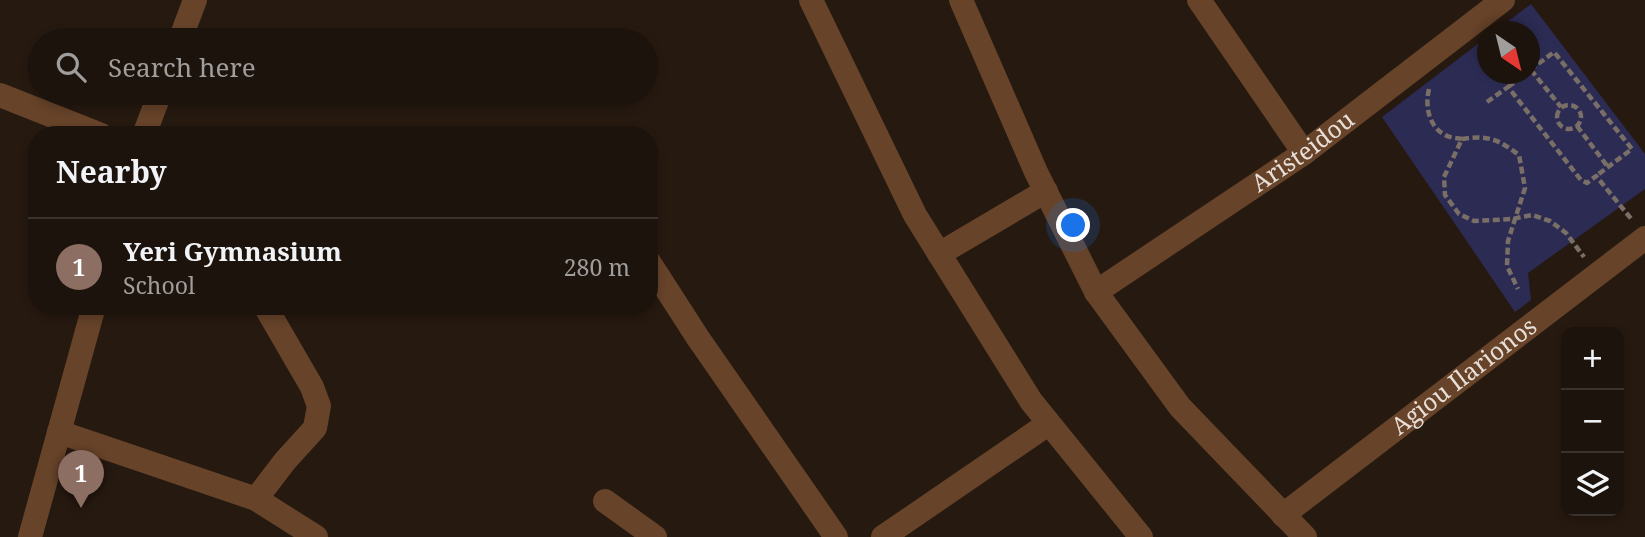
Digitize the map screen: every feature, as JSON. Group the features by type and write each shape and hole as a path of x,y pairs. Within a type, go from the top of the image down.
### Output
{"street":[{"path":"184,28 195,0"},
{"path":"811,0 915,215 1031,401 1141,537"},
{"path":"961,0 1046,191 1096,292 1180,407 1305,537"},
{"path":"1199,0 1304,153"},
{"name":"Aristeidou","path":"1096,292 1304,153 1503,0"},
{"path":"0,96 78,126"},
{"path":"147,126 155,105"},
{"path":"939,254 1046,191"},
{"name":"Agiou Ilarionos","path":"1283,515 1597,274 1641,232"},
{"path":"658,276 836,537"},
{"path":"30,537 92,315"},
{"path":"256,499 315,428 319,406 312,387 270,315"},
{"path":"883,537 1048,424"},
{"path":"59,432 256,499 316,537"},
{"path":"605,501 655,537"}],"path":[{"path":"1508,87 1581,180 1587,183 1632,149 1554,52 1540,63"},
{"path":"1427,57 1429,89 1425,103 1433,124 1444,135 1462,139 1483,136 1503,143 1519,155 1525,188 1508,241 1507,266 1518,289"},
{"path":"1540,83 1561,107"},
{"path":"1487,102 1512,84"},
{"path":"1574,106 1579,111 1580,121 1577,126 1571,129 1559,125 1558,113 1561,107 1574,106"},
{"path":"1577,126 1608,167"},
{"path":"1462,139 1444,177 1445,195 1459,214 1474,221 1532,215 1550,221 1566,233 1597,274"},
{"path":"1596,176 1641,232"}],"shaded area":[{"path":"1531,4 1645,154 1645,189 1528,273 1531,300 1515,312 1382,117 1477,45 1477,84 1540,84 1540,21 1508,21"}],"place":[{"name":"Yeri Gymnasium","path":"81,508"}]}
